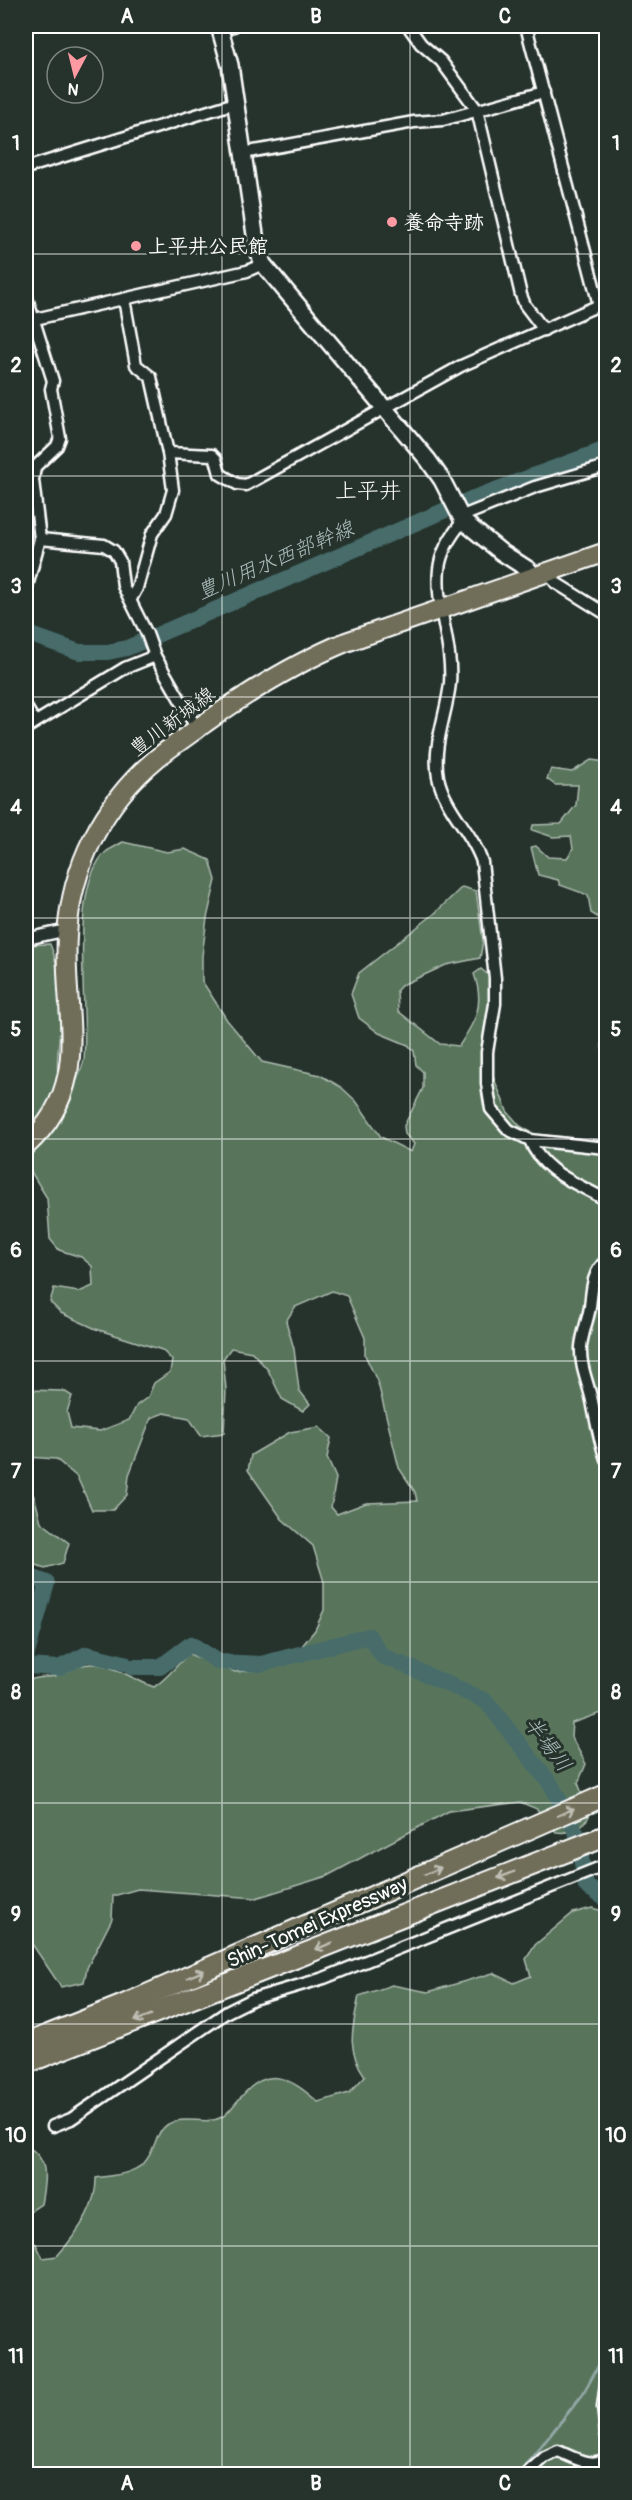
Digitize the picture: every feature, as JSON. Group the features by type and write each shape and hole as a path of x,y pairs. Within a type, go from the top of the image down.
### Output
{"highway":[{"name":"Shin-Tomei Expressway","path":"26,2044 135,2001 605,1795"},
{"name":"Shin-Tomei Expressway","path":"26,2063 604,1836"}],"main road":[{"name":"豊川新城線","path":"26,1146 36,1137 54,1108 70,1069 71,1015 66,962 73,893 82,862 106,814 136,777 197,729 248,693 294,665 346,642 606,552"}],"street":[{"path":"225,26 257,248 263,264 428,460 442,480 458,513 501,552 606,614"},
{"path":"408,26 421,44 441,61 477,110 521,295 525,305 544,330"},
{"path":"526,26 606,316"},
{"path":"243,153 414,122 443,120 543,92"},
{"path":"26,168 235,104"},
{"path":"29,320 247,271 263,264"},
{"path":"26,295 29,320 53,381 51,389 60,438 57,446 35,467 33,480 40,539 26,590"},
{"path":"124,299 136,365 151,377 168,453 173,490 166,514 152,534 131,599"},
{"path":"168,453 212,455 216,459 220,474 237,484 246,485 461,366 603,303"},
{"path":"606,466 458,513 439,568 450,681 441,723 437,759 442,792 478,849 482,862 495,978 495,1004 487,1052 490,1109 508,1130 530,1140 606,1148"},
{"path":"40,539 104,545 114,551 120,561 123,586 154,652 197,729"},
{"path":"26,707 30,725 154,652"},
{"path":"26,939 68,930"},
{"path":"530,1140 534,1150 548,1167 606,1200"},
{"path":"606,1261 594,1277 588,1319 581,1345 584,1378 591,1399 597,1435 606,1459"},
{"path":"53,2126 71,2119 227,2012 253,1999 324,1978 605,1866"},
{"path":"606,2383 603,2407 606,2434"},
{"path":"526,2475 545,2457 558,2451 585,2463 598,2464 606,2458"}],"green space":[{"path":"591,760 606,762 606,957 601,919 591,913 588,895 560,885 558,880 538,875 531,847 536,846 548,857 567,858 573,849 571,836 553,837 532,830 533,825 561,824 576,805 578,785 555,785 547,779 551,769 572,772"},
{"path":"123,842 167,852 185,849 210,860 216,880 207,918 202,956 202,981 227,1020 262,1062 320,1075 341,1087 356,1101 381,1137 411,1152 414,1144 405,1134 404,1126 423,1088 423,1072 416,1065 414,1051 408,1045 379,1033 359,1018 351,994 359,973 434,914 462,887 476,891 483,941 480,958 446,965 402,985 397,990 398,1011 440,1044 459,1046 477,1012 479,995 474,974 481,969 491,977 491,1071 507,1111 520,1126 541,1138 584,1151 606,1151 606,1713 572,1723 571,1736 586,1764 578,1783 590,1814 576,1829 556,1832 537,1809 520,1802 449,1811 327,1876 256,1898 138,1889 113,1896 112,1919 87,1968 84,1982 61,1987 26,1935 26,1682 35,1678 64,1673 79,1666 98,1664 154,1687 189,1654 235,1672 268,1669 288,1663 315,1630 324,1610 324,1582 313,1546 282,1519 248,1470 251,1455 290,1432 319,1427 331,1438 327,1458 336,1478 331,1507 337,1514 366,1503 417,1501 415,1492 399,1468 378,1383 365,1355 365,1338 347,1296 332,1291 295,1307 286,1321 294,1349 299,1390 310,1404 303,1411 282,1399 268,1370 252,1352 231,1348 223,1359 226,1389 224,1433 201,1436 189,1418 164,1413 151,1418 129,1475 127,1495 113,1510 92,1510 77,1477 56,1459 28,1457 26,1476 26,1390 64,1391 72,1396 67,1412 71,1428 100,1431 129,1420 137,1405 148,1397 154,1383 170,1372 172,1360 162,1350 96,1329 61,1313 50,1302 54,1288 79,1292 93,1286 92,1266 81,1257 59,1250 50,1239 47,1198 26,1167 26,945 50,944 54,954 60,997 58,1076 77,1080 84,1059 82,949 87,891 95,867 107,851"},
{"path":"606,957 606,1052 602,1049 600,969"},
{"path":"26,1478 41,1522 69,1543 63,1563 45,1568 26,1562"},
{"path":"592,1908 606,1912 606,2474 26,2474 26,2237 36,2244 43,2258 57,2256 78,2230 89,2210 96,2178 122,2174 139,2167 148,2158 160,2133 169,2124 182,2120 211,2120 222,2117 251,2087 261,2080 280,2078 289,2081 318,2102 349,2093 365,2076 355,2056 352,2037 359,1996 392,1985 428,1992 493,1973 514,1983 531,1976 526,1959 535,1945 573,1913"},
{"path":"26,2146 39,2157 43,2164 45,2179 41,2204 26,2214"}],"waterway":[{"name":"豊川用水西部幹線","path":"26,633 79,652 108,652 127,648 471,499 606,449"},
{"name":"半場川","path":"26,1575 47,1583 26,1657"},
{"name":"半場川","path":"132,1667 160,1667 191,1644 219,1662 261,1664 369,1636 382,1656 390,1659"},
{"name":"半場川","path":"26,1666 59,1668 87,1654 124,1663"},
{"name":"半場川","path":"400,1663 486,1701 552,1786 577,1834 586,1886 606,1899"},
{"path":"519,2474 583,2394 606,2352"}],"place":[{"name":"養命寺跡","path":"392,222"},
{"name":"上平井公民館","path":"136,246"}],"district":[{"name":"上平井","path":"368,490"}]}
